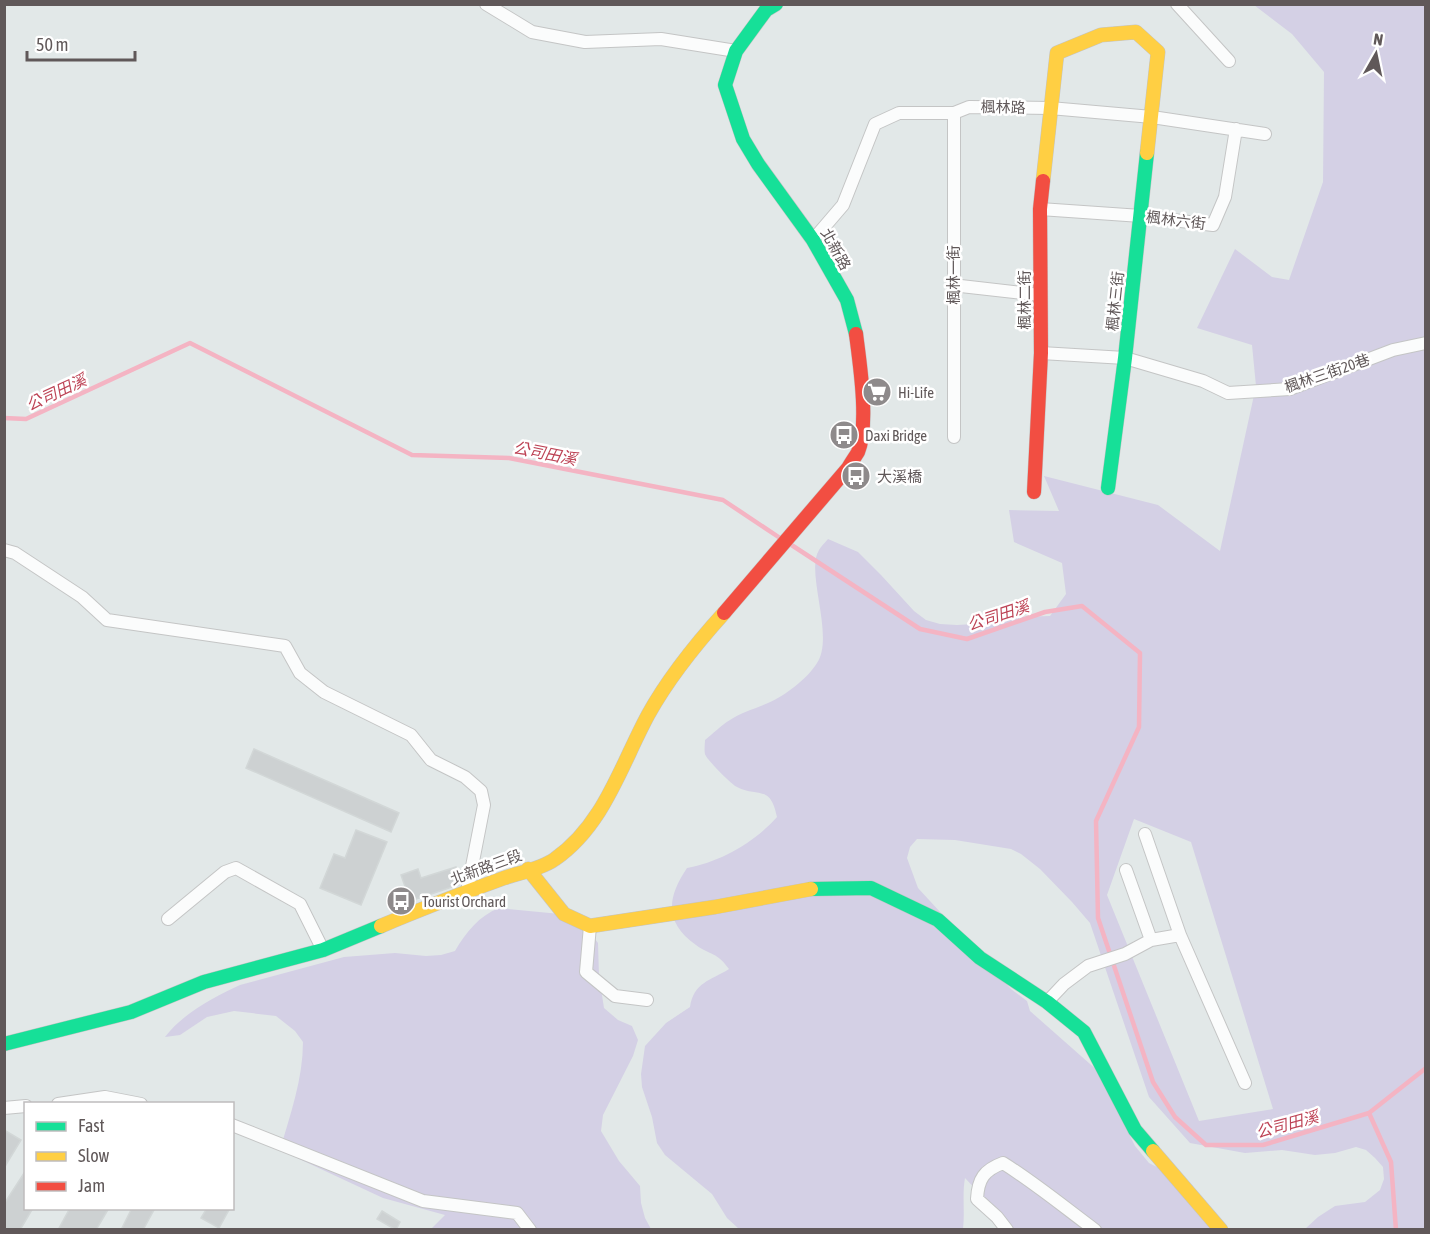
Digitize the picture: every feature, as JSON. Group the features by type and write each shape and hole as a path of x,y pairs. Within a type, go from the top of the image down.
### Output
{"street":[{"path":"486,4 532,32 585,42 660,39 736,51"},
{"path":"1177,4 1229,61"},
{"name":"北新路","path":"768,6 736,51 725,85 743,139 758,164 813,240 847,300 856,331 863,427 858,452 848,468 773,557"},
{"name":"楓林二街","path":"1034,492 1041,352 1040,209 1058,53 1101,35 1136,32 1158,52 1152,117"},
{"name":"楓林路","path":"813,240 843,205 875,124 899,113 954,113 969,107 1050,108 1152,117 1265,134"},
{"name":"楓林一街","path":"954,113 952,285 954,436"},
{"name":"楓林三街","path":"1108,488 1152,117"},
{"name":"楓林六街","path":"1040,209 1141,216 1213,225 1226,198 1236,129"},
{"path":"952,285 1040,295"},
{"name":"楓林三街20巷","path":"1041,352 1125,358 1203,381 1228,393 1290,389 1393,350 1425,343"},
{"path":"4,550 15,553 82,597 107,620 285,646 300,673 324,692 411,735 431,760 465,777 481,792 484,805 467,892"},
{"name":"北新路三段","path":"4,1044 131,1012 204,982 323,950 554,860 583,834 609,797 648,716 669,680 698,642 773,557"},
{"path":"1145,834 1180,935 1245,1083"},
{"path":"168,920 225,872 236,868 300,904 323,950"},
{"path":"528,869 564,914 590,926 715,907 808,889 871,888 938,920 980,958 1047,1002 1084,1032 1135,1130 1221,1230"},
{"path":"1126,870 1151,940"},
{"path":"590,926 586,972 615,996 647,1000"},
{"path":"1047,1002 1064,984 1088,966 1125,954 1151,940 1180,935"},
{"path":"71,1102 105,1097 131,1102"},
{"path":"4,1108 24,1106"},
{"path":"234,1126 423,1201 517,1213 530,1230"},
{"path":"1007,1230 997,1217 977,1199 978,1184 990,1168 1003,1163 1095,1230"}],"shaded area":[{"path":"1254,5 1425,5 1425,1229 1305,1229 1335,1206 1365,1202 1380,1190 1384,1179 1383,1167 1366,1150 1356,1147 1335,1153 1315,1155 1282,1150 1245,1153 1190,1143 1149,1097 1090,923 1072,902 1040,869 1011,849 955,840 917,839 910,847 907,858 918,888 1011,989 1027,1001 1030,1011 1098,1071 1135,1146 1149,1163 1175,1176 1219,1229 999,1229 981,1195 965,1178 963,1229 739,1229 727,1218 712,1194 665,1155 657,1143 652,1117 642,1087 641,1074 645,1046 666,1023 690,1007 699,987 729,969 717,956 696,945 678,927 672,909 675,889 680,879 687,868 712,861 748,843 777,817 771,800 767,796 737,787 714,766 706,757 705,740 735,717 782,696 802,681 817,663 822,651 823,637 815,573 816,560 820,549 828,539 858,552 914,611 926,620 957,625 974,624 988,618 1050,616 1066,594 1062,563 1014,542 1009,510 1059,511 1044,476 1158,505 1220,551 1256,386 1252,345 1197,328 1235,249 1272,277 1289,280 1323,182 1324,72 1292,34","holes":["1134,819 1191,842 1273,1109 1199,1121 1107,895"]},
{"path":"499,908 560,914 588,930 598,943 599,976 604,1008 618,1020 632,1026 638,1040 633,1056 603,1115 601,1131 619,1161 640,1186 641,1203 651,1229 431,1229 445,1215 383,1198 280,1150 298,1083 303,1042 295,1031 276,1016 234,1011 207,1017 180,1035 165,1037 189,1014 240,985 344,957 395,953 426,956 455,951 474,925 485,915"}],"building":[{"path":"254,749 399,813 391,832 246,768"},
{"path":"356,830 387,842 361,905 320,888 334,854 345,858"},
{"path":"456,867 461,884 410,901 401,875 418,869 421,878"},
{"path":"4,1130 21,1140 4,1168"},
{"path":"24,1173 24,1210 32,1210 20,1230 4,1230 4,1204"},
{"path":"69,1210 108,1210 96,1230 58,1230"},
{"path":"131,1210 154,1210 143,1230 121,1230"},
{"path":"206,1210 229,1210 219,1228 201,1218"},
{"path":"382,1211 400,1222 396,1230 377,1219"}],"waterway":[{"name":"公司田溪","path":"4,418 26,419 190,343 412,455 509,458 723,500 783,540"},
{"name":"公司田溪","path":"790,544 920,629 967,639 1045,612 1082,606 1140,653 1139,727 1096,821 1098,918 1153,1082 1175,1117 1206,1145 1263,1145 1369,1113 1391,1162 1396,1230"},
{"path":"1369,1113 1426,1068"}],"traffic: fast":[{"path":"776,4 766,10 736,51 725,85 743,139 758,164 813,240 847,300 856,334"},
{"path":"1108,488 1125,358 1147,153"},
{"path":"811,889 871,888 938,920 980,958 1047,1002 1084,1032 1135,1130 1153,1151"},
{"path":"4,1044 131,1012 204,982 323,950 381,926"}],"traffic: slow":[{"path":"1043,181 1057,53 1101,35 1136,32 1158,52 1147,153"},
{"path":"381,926 473,889 544,865 572,845 599,812 648,715 674,674 724,613"},
{"path":"528,869 564,914 590,926 715,907 811,889"},
{"path":"1153,1151 1221,1230"}],"traffic: jam":[{"path":"1034,492 1041,353 1040,209 1043,181"},
{"path":"724,613 848,468 858,452 863,426 863,411 856,334"}],"place":[{"name":"Hi-Life","path":"877,392"},
{"name":"Daxi Bridge","path":"844,435"},
{"name":"大溪橋","path":"856,476"},
{"name":"Tourist Orchard","path":"401,901"}]}
